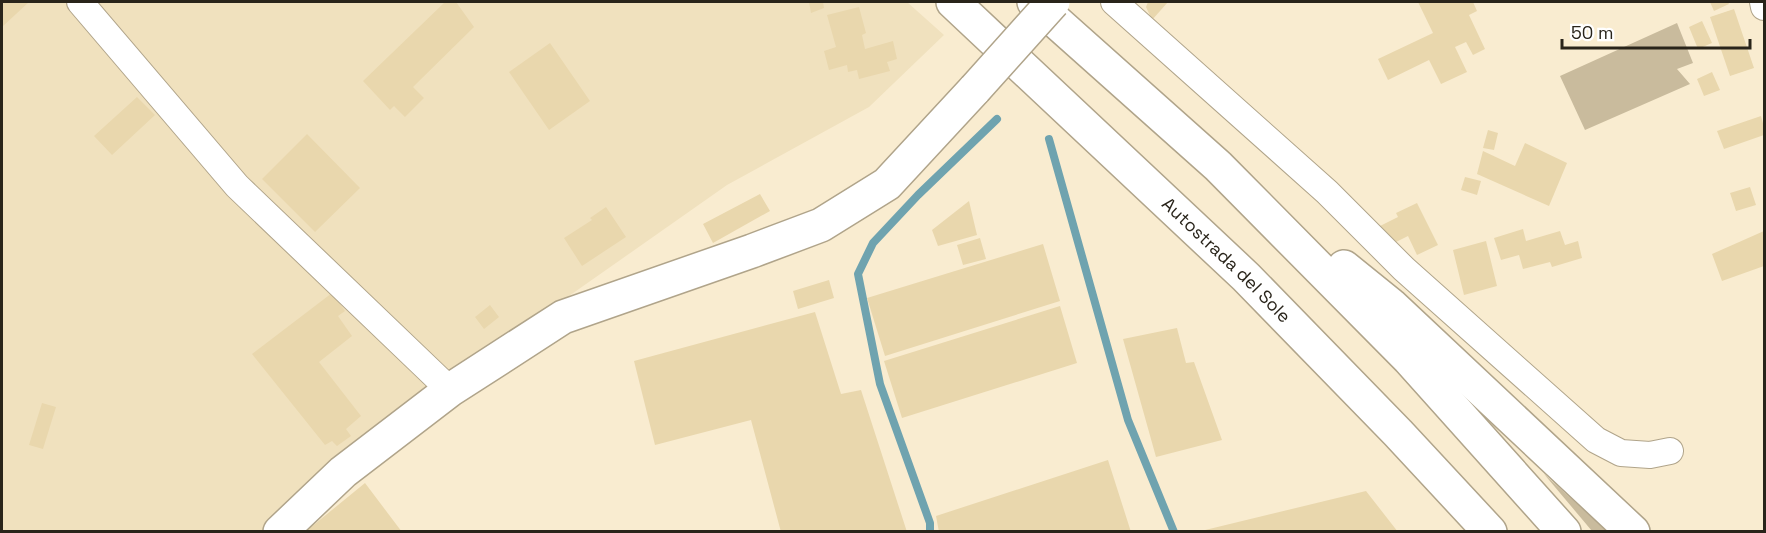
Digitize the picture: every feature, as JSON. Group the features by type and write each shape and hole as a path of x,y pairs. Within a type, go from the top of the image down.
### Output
{"main road":[{"name":"Autostrada del Sole","path":"953,2 1246,277 1490,531"},
{"path":"1034,2 1218,166 1391,305 1633,531"},
{"path":"289,528 343,472 450,390 563,318 752,252 820,225 887,184 1053,2"},
{"path":"1218,166 1410,359 1564,531"},
{"path":"1398,433 1474,531"}],"street":[{"path":"80,2 237,186 450,390"},
{"path":"1114,2 1327,192 1404,269 1596,440 1621,453 1650,455 1670,451"},
{"path":"1763,2 1764,7"}],"shaded area":[{"path":"2,2 907,2 944,35 869,107 727,185 384,426 266,531 2,532"},
{"path":"1677,23 1693,63 1677,69 1690,84 1585,130 1560,76"},
{"path":"1544,474 1607,531 1592,531"}],"building":[{"path":"2,2 29,2 2,27"},
{"path":"445,2 456,2 474,27 413,87 424,98 405,117 394,106 390,110 363,81"},
{"path":"809,2 823,2 824,8 811,13"},
{"path":"1148,2 1168,2 1152,20 1146,7"},
{"path":"1418,2 1473,2 1477,11 1469,15 1485,49 1473,55 1466,42 1455,47 1467,72 1441,84 1429,60 1388,80 1378,59 1433,33"},
{"path":"1710,2 1728,2 1729,4 1714,11"},
{"path":"859,7 866,33 862,35 865,49 893,41 897,59 887,62 890,71 859,79 857,70 848,72 847,65 829,70 824,51 836,47 827,15"},
{"path":"1734,9 1754,68 1730,76 1710,17"},
{"path":"1702,21 1712,43 1698,49 1689,27"},
{"path":"550,43 590,101 549,130 509,72"},
{"path":"1712,72 1720,90 1704,96 1697,79"},
{"path":"137,97 155,115 112,155 94,136"},
{"path":"1761,116 1764,135 1724,149 1717,131"},
{"path":"1488,130 1498,133 1494,150 1483,148"},
{"path":"307,134 360,188 315,232 262,179"},
{"path":"1525,143 1567,163 1549,206 1477,174 1483,151 1515,166"},
{"path":"1465,177 1481,181 1477,195 1461,190"},
{"path":"1750,187 1756,205 1736,211 1730,193"},
{"path":"760,194 770,211 713,243 703,224"},
{"path":"969,201 977,235 938,246 932,230"},
{"path":"1417,203 1438,245 1417,255 1408,236 1392,244 1376,228 1398,217 1396,213"},
{"path":"606,207 626,237 582,266 564,238 592,220 590,218"},
{"path":"1523,229 1526,241 1560,231 1565,245 1578,241 1582,258 1552,267 1550,262 1523,269 1519,255 1501,260 1494,238"},
{"path":"1764,231 1764,266 1722,281 1712,254"},
{"path":"980,238 986,259 963,265 957,245"},
{"path":"1486,241 1497,286 1464,295 1453,250"},
{"path":"1043,244 1060,301 885,356 867,298"},
{"path":"829,280 834,298 798,309 793,291"},
{"path":"332,293 345,311 338,316 352,336 319,362 361,416 346,429 351,436 337,446 332,441 325,445 252,354"},
{"path":"490,305 499,317 484,329 475,317"},
{"path":"1060,306 1077,363 902,418 884,361"},
{"path":"815,312 841,394 861,390 907,532 781,532 751,420 655,445 634,361"},
{"path":"1177,328 1186,363 1194,362 1222,440 1156,457 1123,339"},
{"path":"42,403 56,407 43,449 29,445"},
{"path":"1108,460 1131,532 939,532 936,516"},
{"path":"365,483 402,532 305,532"},
{"path":"1366,491 1398,532 1201,532 1201,531"}],"waterway":[{"path":"930,532 930,523 880,384 858,274 873,243 918,195 997,119"},
{"path":"1049,139 1128,420 1174,532"}]}
